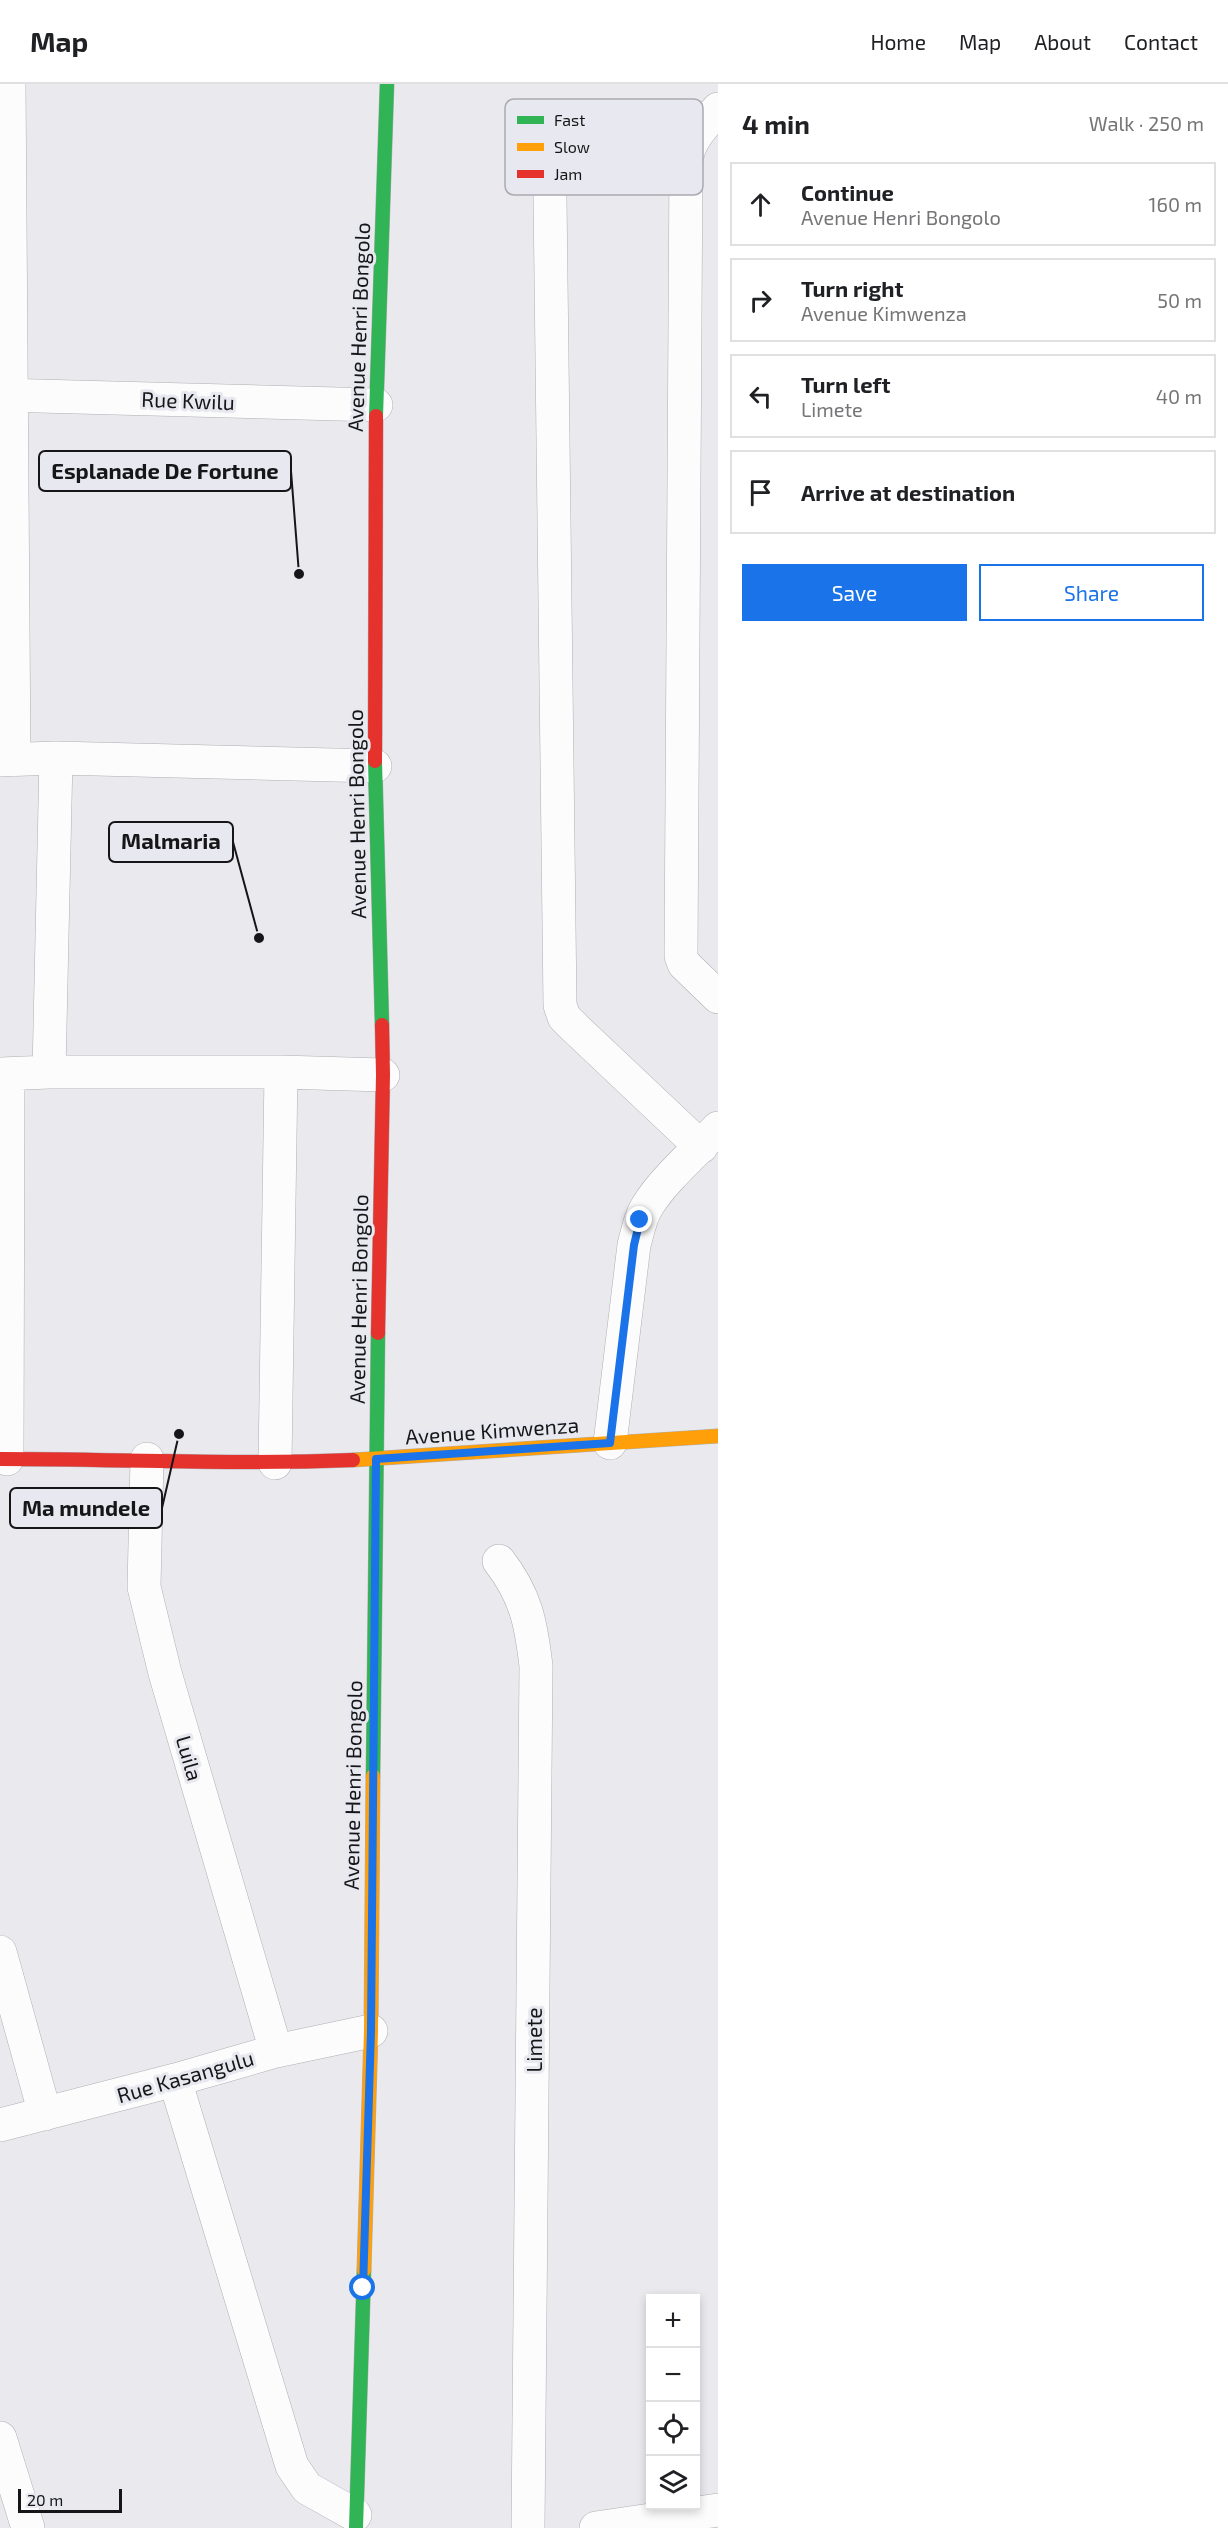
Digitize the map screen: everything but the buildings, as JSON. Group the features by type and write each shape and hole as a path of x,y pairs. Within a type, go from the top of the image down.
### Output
{"street":[{"path":"9,84 6,396 7,760 56,758 375,766"},
{"name":"Avenue Henri Bongolo","path":"354,2524 371,2031 376,1459 383,1075 375,766 376,405 387,84"},
{"path":"703,127 718,108"},
{"path":"686,195 681,956 684,964 718,997"},
{"path":"550,197 560,1005 564,1017 574,1028 710,1138 660,1190 640,1220 634,1245 610,1443"},
{"name":"Rue Kwilu","path":"6,396 376,405"},
{"path":"49,1072 56,758"},
{"path":"274,1462 281,1072"},
{"path":"3,1459 4,1074 281,1072 383,1075"},
{"name":"Avenue Kimwenza","path":"3,1459 274,1462 376,1459 718,1436"},
{"name":"Luila","path":"147,1459 144,1587 165,1673 276,2050"},
{"name":"Limete","path":"499,1561 520,1594 531,1625 536,1666 528,2528"},
{"path":"0,1952 45,2114"},
{"name":"Rue Kasangulu","path":"0,2125 175,2080 276,2050 371,2031"},
{"path":"175,2080 292,2466 307,2488 354,2524"},
{"path":"0,2438 28,2528"},
{"path":"596,2528 718,2510"}],"traffic: fast":[{"path":"376,416 387,84"},
{"path":"375,761 382,1025"},
{"path":"373,1776 378,1333"},
{"path":"356,2528 364,2270"}],"traffic: slow":[{"path":"353,1460 718,1436"},
{"path":"364,2270 371,2031 373,1776"}],"traffic: jam":[{"path":"375,761 376,416"},
{"path":"378,1333 382,1025"},
{"path":"0,1459 221,1462 353,1460"}],"place":[{"name":"Esplanade De Fortune","path":"299,574"},
{"name":"Malmaria","path":"259,938"},
{"name":"Ma mundele","path":"179,1434"}],"route":[{"path":"363,2288 371,2031 376,1459 610,1443 634,1245 640,1220"}]}
